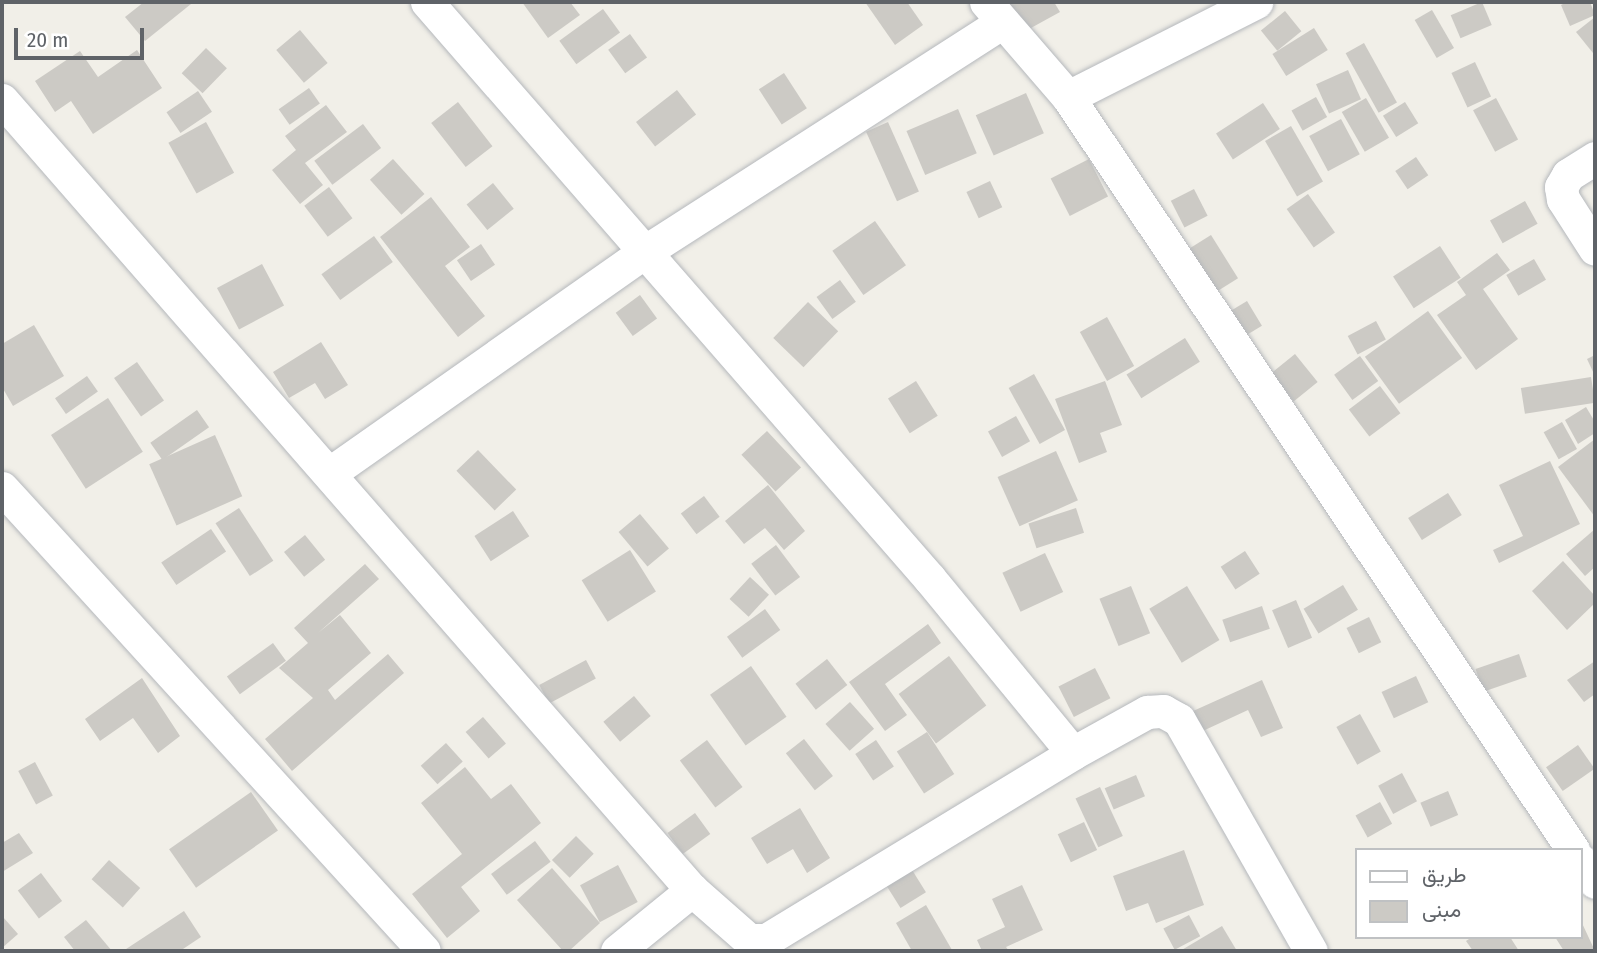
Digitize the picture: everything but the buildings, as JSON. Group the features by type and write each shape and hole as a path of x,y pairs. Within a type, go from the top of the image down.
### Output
{"street":[{"path":"427,2 930,579 1073,753"},
{"path":"1068,97 1256,2"},
{"path":"331,473 646,251 994,12 1068,97 1572,848"},
{"path":"2,100 331,473 692,890 749,940 766,940 1073,753 1147,712 1163,711 1179,720 1311,951"},
{"path":"1595,158 1567,175 1561,187 1563,199 1595,249"},
{"path":"2,488 424,951"},
{"path":"1583,864 1595,882"},
{"path":"617,951 692,890"}]}
